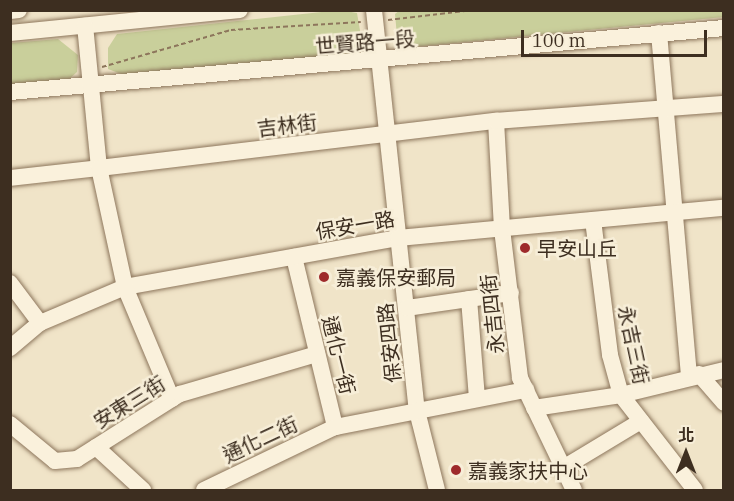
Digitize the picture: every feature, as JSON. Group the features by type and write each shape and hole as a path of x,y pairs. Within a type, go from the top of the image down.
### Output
{"street":[{"path":"10,11 18,10"},
{"path":"10,33 240,10"},
{"name":"保安四路","path":"374,10 417,411 437,490"},
{"path":"86,26 99,168 125,287 172,399"},
{"name":"世賢路一段","path":"10,92 380,62 723,28"},
{"path":"659,33 694,375 723,403"},
{"name":"吉林街","path":"10,178 496,121 668,105 723,104"},
{"name":"永吉四街","path":"496,121 502,229 520,378 573,490"},
{"name":"保安一路","path":"10,348 40,323 125,287 398,238 723,208"},
{"name":"永吉三街","path":"593,220 610,355 621,394 695,490"},
{"name":"通化一街","path":"294,257 335,427"},
{"path":"10,282 40,323"},
{"path":"407,308 511,293"},
{"path":"469,299 477,399"},
{"name":"安東三街","path":"10,424 55,461 78,459 172,399 317,354"},
{"path":"534,408 621,394 723,370"},
{"name":"通化二街","path":"204,490 335,427 526,390"},
{"path":"563,468 641,421"},
{"path":"96,447 143,490"}],"path":[{"path":"393,19 473,10"},
{"path":"111,64 231,30 358,22"}],"green space":[{"path":"340,10 357,13 362,42 355,54 124,75 108,69 108,48 117,34"},
{"path":"400,10 723,10 724,17 413,47 397,36 395,14"},
{"path":"58,39 78,55 77,72 68,80 11,85 11,43"}],"place":[{"name":"早安山丘","path":"525,248"},
{"name":"嘉義保安郵局","path":"324,277"},
{"name":"嘉義家扶中心","path":"456,470"}]}
